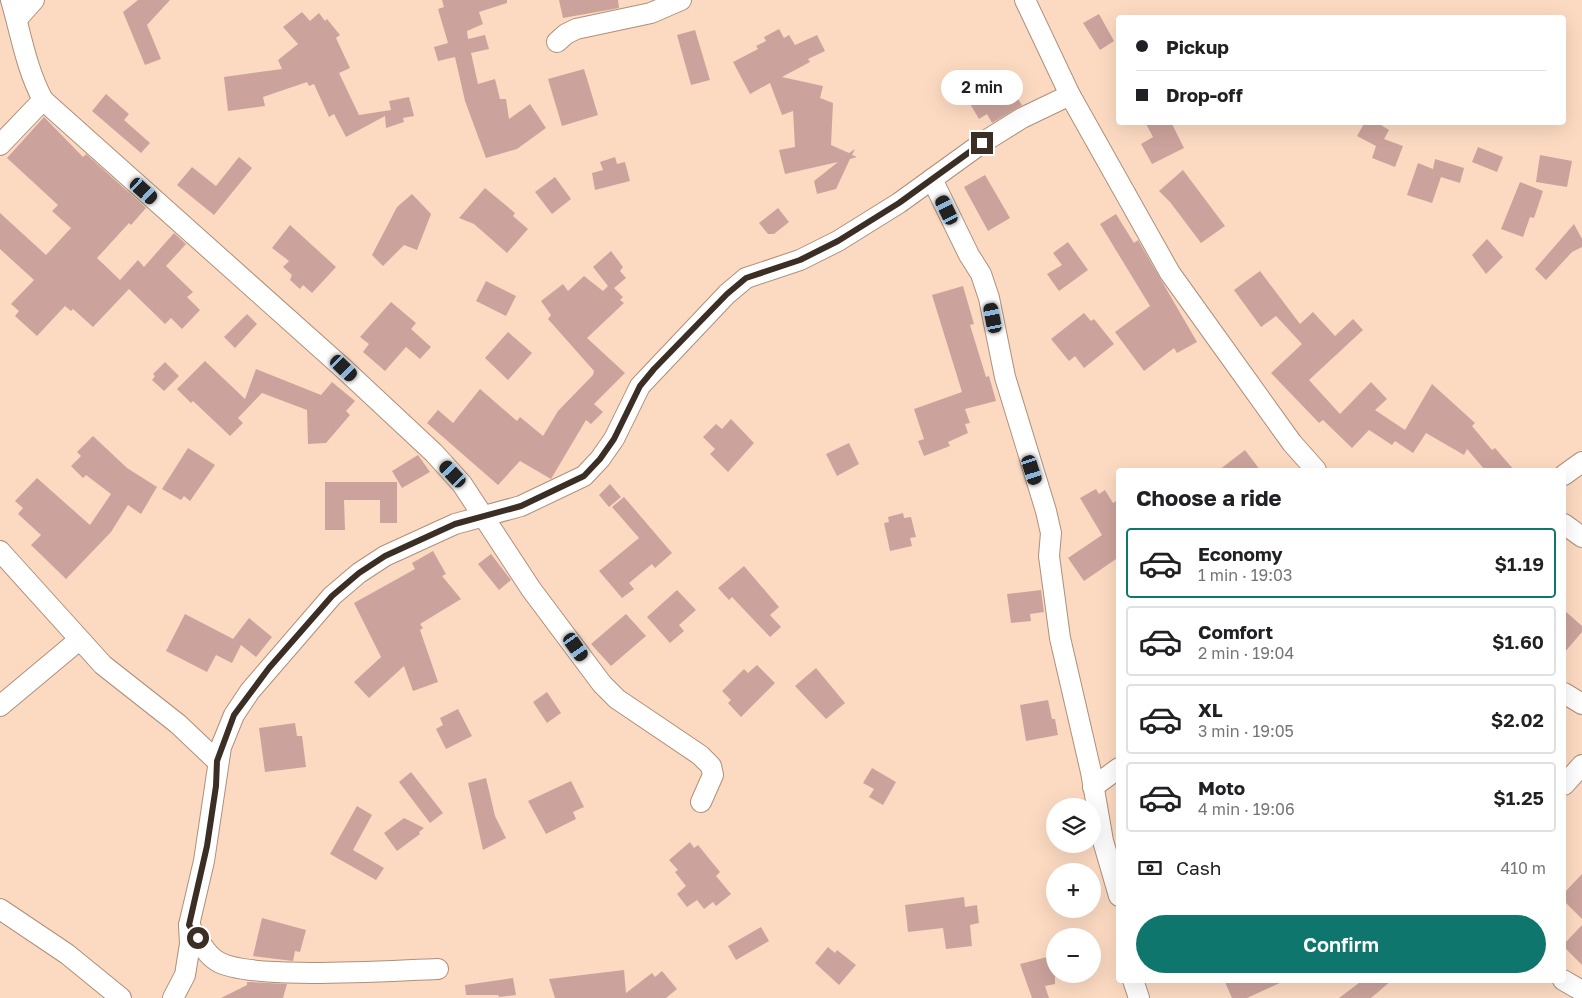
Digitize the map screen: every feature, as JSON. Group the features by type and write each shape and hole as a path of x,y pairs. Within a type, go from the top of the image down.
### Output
{"street":[{"path":"34,0 14,9 24,52 34,82 43,100 344,368 462,484 481,516 531,589 602,684 617,699 700,755 711,766 713,775 700,802"},
{"path":"557,42 566,34 576,29 651,13 681,0"},
{"path":"1025,0 1070,96 1170,273 1292,442 1314,468"},
{"path":"172,998 185,975 190,944 189,925 209,834 216,786 217,761 234,715 250,691 332,596 359,573 385,556 448,527 521,506 584,476 600,459 614,439 640,386 654,369 727,294 746,278 800,260 838,241 1022,118 1070,96"},
{"path":"0,145 43,100"},
{"path":"932,179 981,274 989,298 1005,377 1046,511 1051,533 1049,556 1060,638 1103,841 1116,886"},
{"path":"1566,474 1582,462"},
{"path":"1566,525 1582,537"},
{"path":"0,551 103,665 178,724 217,761"},
{"path":"0,706 79,640"},
{"path":"1566,694 1582,704"},
{"path":"1566,783 1582,765"},
{"path":"1093,787 1116,770"},
{"path":"0,909 67,954 121,998"},
{"path":"189,925 215,960 227,966 246,970 299,972 438,968"},
{"path":"1566,982 1582,991"},
{"path":"1134,983 1139,998"}],"building":[{"path":"138,0 170,0 147,25 161,59 145,65 123,12"},
{"path":"442,0 507,0 507,3 479,12 483,24 467,31 468,39 485,35 489,49 471,53 478,84 495,79 500,99 506,99 509,119 530,104 546,128 517,149 486,158 465,101 455,57 438,61 434,47 448,43 438,9 444,7"},
{"path":"559,0 618,0 619,8 563,18"},
{"path":"302,12 310,21 319,13 325,21 327,19 340,35 336,38 350,68 339,73 359,115 391,110 389,101 409,97 414,116 403,118 404,122 386,128 385,116 346,137 334,114 329,117 314,84 309,86 307,82 263,97 265,106 228,111 224,77 282,69 278,60 298,44 283,27"},
{"path":"1099,14 1114,41 1100,50 1083,23"},
{"path":"779,29 784,38 789,35 795,45 817,35 825,51 808,59 810,62 782,77 823,86 820,98 833,103 831,145 849,153 855,149 852,155 857,157 850,159 836,189 817,194 814,181 838,162 785,174 779,150 795,147 793,111 782,115 770,83 750,94 733,62 758,49 756,46 766,41 764,37"},
{"path":"695,30 710,80 691,85 677,35"},
{"path":"584,69 598,115 562,126 548,79"},
{"path":"994,75 1000,84 1006,81 1022,105 992,123 987,114 979,119 963,92"},
{"path":"106,94 129,114 124,120 150,143 141,153 92,111"},
{"path":"44,117 83,157 86,154 146,208 131,225 129,223 97,258 120,280 138,260 144,267 174,233 186,244 166,266 193,292 187,297 200,310 182,329 171,318 165,324 129,289 93,327 73,309 71,311 65,306 37,336 15,316 19,311 11,304 34,280 0,249 0,213 46,255 71,228 52,211 58,205 7,158"},
{"path":"1147,125 1172,125 1184,148 1152,164 1141,144 1153,137"},
{"path":"1363,125 1381,125 1389,130 1384,139 1403,146 1395,167 1372,158 1376,146 1357,136"},
{"path":"1478,147 1503,157 1497,172 1472,162"},
{"path":"1540,155 1572,161 1567,187 1536,182"},
{"path":"239,157 252,168 214,215 177,185 192,167 216,186"},
{"path":"615,157 617,164 625,162 630,181 595,190 592,173 603,170 600,162"},
{"path":"1435,159 1464,168 1460,183 1441,177 1432,203 1407,195 1418,163 1433,169"},
{"path":"1183,170 1225,226 1201,243 1170,202 1159,191"},
{"path":"985,175 1010,218 988,231 964,187"},
{"path":"555,177 571,199 552,214 535,192"},
{"path":"1520,182 1543,191 1534,218 1530,217 1523,237 1501,229"},
{"path":"485,188 515,213 513,216 528,229 507,253 474,224 459,218"},
{"path":"412,194 431,214 417,250 404,245 383,266 372,255 397,207"},
{"path":"778,208 789,222 774,234 768,234 759,223"},
{"path":"1116,214 1134,243 1138,240 1197,342 1177,353 1174,348 1144,371 1115,332 1150,306 1100,224"},
{"path":"1574,224 1582,239 1582,247 1572,252 1546,280 1535,269"},
{"path":"290,225 336,267 312,293 303,285 300,289 290,280 292,275 283,267 289,261 272,248"},
{"path":"1487,239 1503,257 1486,274 1472,255"},
{"path":"1068,242 1088,270 1059,291 1047,274 1062,265 1053,253"},
{"path":"611,251 623,267 620,271 626,278 614,288 623,297 620,300 624,303 587,338 625,373 594,404 603,412 591,424 586,420 551,479 520,461 498,485 427,423 438,410 453,423 480,389 517,421 520,417 543,436 558,411 593,375 594,371 548,319 551,315 541,301 563,284 568,291 584,276 603,291 608,286 593,267"},
{"path":"1260,271 1300,324 1313,312 1335,336 1353,319 1363,330 1309,380 1340,414 1371,382 1387,399 1375,410 1405,430 1432,384 1475,423 1472,426 1492,450 1495,448 1512,468 1483,468 1467,449 1464,455 1426,433 1413,453 1395,441 1392,445 1369,430 1352,448 1323,420 1319,423 1271,373 1302,344 1276,316 1261,327 1234,290"},
{"path":"486,281 516,296 506,316 476,301"},
{"path":"963,286 974,324 970,325 986,377 989,376 996,401 965,409 970,423 965,424 968,433 948,442 950,446 924,456 918,441 924,439 914,409 962,392 932,295"},
{"path":"391,302 416,323 411,329 431,347 420,359 406,347 385,371 363,352 369,344 360,337"},
{"path":"1084,313 1091,321 1094,319 1114,344 1084,368 1075,356 1069,361 1051,339"},
{"path":"247,314 257,324 235,348 224,337"},
{"path":"508,332 532,353 508,380 485,358"},
{"path":"205,361 245,399 256,369 321,395 332,382 355,401 346,411 350,415 326,443 308,444 307,410 262,393 238,418 243,423 230,436 193,401 191,403 177,389"},
{"path":"165,362 179,376 164,391 152,380 155,376 153,374"},
{"path":"731,419 754,443 728,472 710,454 715,449 703,437 716,424 722,429"},
{"path":"93,436 127,468 157,487 141,514 128,505 111,532 66,579 31,545 41,535 18,514 23,508 15,501 37,478 90,525 111,494 86,475 83,478 71,466 81,456 77,452"},
{"path":"849,443 859,464 837,476 826,454"},
{"path":"188,448 215,465 190,501 184,496 181,500 162,489"},
{"path":"1245,450 1258,468 1222,468"},
{"path":"418,455 430,472 402,488 392,471"},
{"path":"325,482 397,482 397,523 380,523 380,500 344,500 345,530 325,530"},
{"path":"610,484 621,497 609,507 599,495"},
{"path":"1096,489 1099,494 1105,490 1113,503 1116,501 1116,559 1084,581 1068,558 1102,535 1080,498"},
{"path":"624,497 672,553 655,568 652,564 629,583 634,589 622,598 599,571 639,538 612,507"},
{"path":"903,513 904,518 911,517 916,537 910,538 912,546 890,551 884,523 889,522 888,517"},
{"path":"433,551 446,574 442,576 461,599 420,624 423,628 420,630 438,682 413,691 404,666 369,698 354,682 381,657 354,603 415,569 412,563"},
{"path":"491,554 511,580 499,590 478,564"},
{"path":"744,566 779,607 770,615 781,627 770,637 732,597 729,600 718,588"},
{"path":"677,590 696,610 679,625 684,631 670,643 647,617"},
{"path":"1041,590 1044,612 1030,614 1031,621 1011,623 1007,594"},
{"path":"1566,612 1582,626 1582,632 1566,651"},
{"path":"185,614 233,639 249,618 272,637 256,657 241,645 232,663 216,655 207,672 166,651"},
{"path":"626,614 646,636 611,666 591,644"},
{"path":"757,665 775,683 741,717 728,703 731,700 722,691 744,669 748,673"},
{"path":"816,668 845,703 826,719 795,686"},
{"path":"547,692 561,713 547,723 533,702"},
{"path":"1048,700 1052,719 1055,719 1058,735 1026,741 1020,705"},
{"path":"458,709 472,736 446,749 436,729 443,725 440,718"},
{"path":"295,723 297,736 302,736 306,767 265,772 259,728"},
{"path":"872,768 896,782 883,805 869,797 874,789 863,783"},
{"path":"411,772 443,813 430,823 399,782"},
{"path":"486,778 495,816 506,838 483,850 468,783"},
{"path":"571,781 584,807 573,812 576,819 546,834 528,801"},
{"path":"357,806 372,815 353,850 384,868 376,880 330,854"},
{"path":"404,818 424,828 419,832 420,834 397,851 384,833"},
{"path":"690,842 694,848 698,845 720,872 716,876 731,894 716,906 713,902 704,909 697,900 687,907 677,894 686,886 675,872 678,870 669,860"},
{"path":"1582,874 1582,919 1566,903 1566,891"},
{"path":"964,897 965,907 977,905 979,923 970,925 972,946 946,949 943,928 908,932 905,905"},
{"path":"262,918 306,930 300,952 295,951 293,961 253,956"},
{"path":"1582,925 1582,965 1566,949 1566,942"},
{"path":"761,927 769,941 736,960 728,946"},
{"path":"828,947 835,953 837,950 856,965 839,985 815,963"},
{"path":"1046,957 1046,983 1055,983 1045,986 1049,998 1032,998 1020,964"},
{"path":"624,970 626,993 652,973 655,977 662,971 677,989 666,998 555,998 549,979"},
{"path":"513,978 516,995 499,997 498,995 466,995 465,985"},
{"path":"247,982 287,984 283,998 221,998 247,985"},
{"path":"1225,983 1280,983 1247,998 1232,998"},
{"path":"1359,983 1388,983 1371,998 1339,998"}],"route":[{"path":"198,938 189,925 207,846 220,747 234,715 250,691 332,596 359,573 385,556 455,524 521,506 551,494 584,476 600,459 614,439 640,386 654,369 727,294 746,278 800,260 838,241 899,203 982,143"}]}
